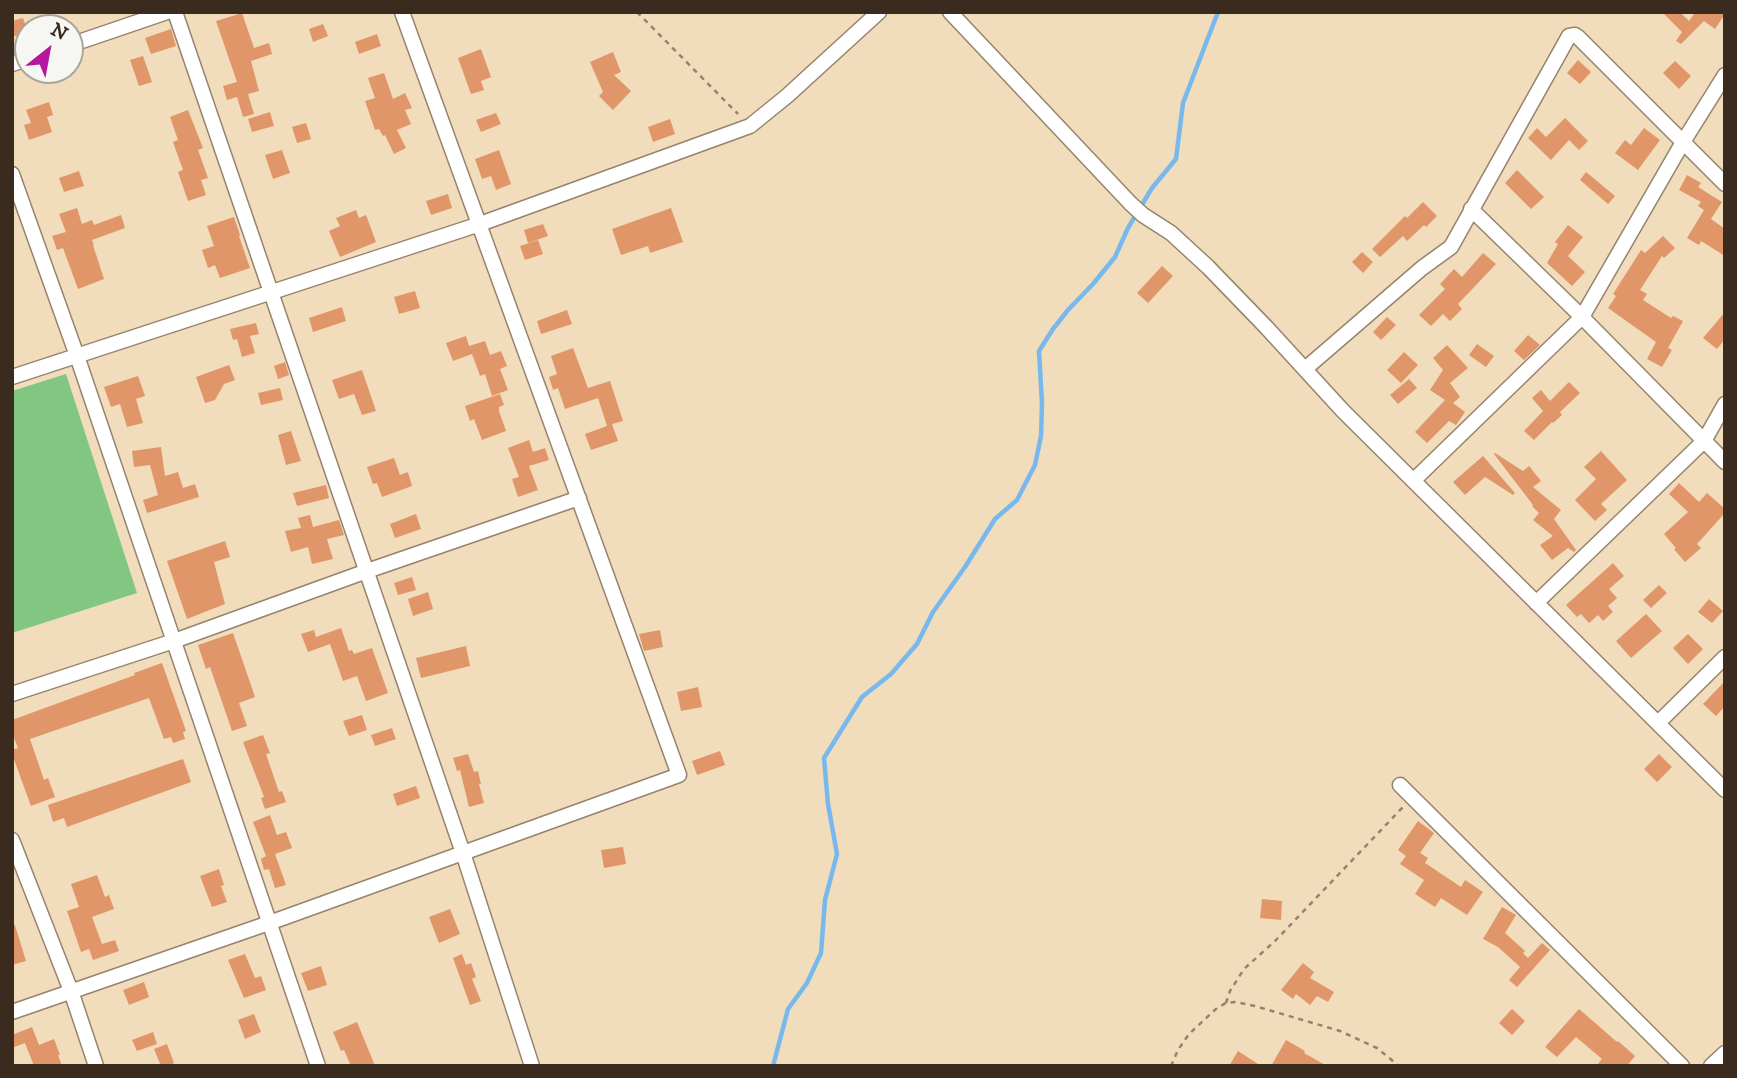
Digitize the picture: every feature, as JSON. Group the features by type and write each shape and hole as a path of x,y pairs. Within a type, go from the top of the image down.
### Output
{"street":[{"path":"84,40 167,12"},
{"path":"175,12 463,853 532,1066"},
{"path":"12,1012 269,923 679,775 402,12"},
{"path":"12,377 480,224 750,126 879,12"},
{"path":"950,12 1130,203 1171,233 1208,267 1343,411 1725,790"},
{"path":"1306,369 1422,268 1451,247 1566,40 1572,35 1578,37 1725,184"},
{"path":"1414,480 1582,317 1725,75"},
{"path":"12,174 77,356 318,1066"},
{"path":"1471,209 1725,462"},
{"path":"1536,603 1704,440 1725,404"},
{"path":"12,694 579,498"},
{"path":"1658,723 1725,657"},
{"path":"1400,785 1682,1066"},
{"path":"12,840 71,991 96,1066"},
{"path":"1712,1066 1725,1053"}],"path":[{"path":"637,12 750,126"},
{"path":"1226,1003 1230,991 1244,970 1399,813 1411,796"},
{"path":"1171,1066 1189,1034 1217,1008 1235,1002 1340,1031 1377,1048 1399,1066"}],"green space":[{"path":"66,374 137,593 12,633 12,391"}],"building":[{"path":"1662,12 1680,12 1689,21 1694,14 1690,12 1725,14 1715,29 1704,21 1681,44 1676,41 1682,32"},
{"path":"242,13 254,48 269,43 272,54 251,61 259,91 248,94 254,114 243,117 237,97 227,100 223,86 237,82 216,21"},
{"path":"14,20 12,37 12,21"},
{"path":"323,24 328,36 313,42 309,29"},
{"path":"171,29 176,46 151,54 145,38"},
{"path":"377,34 381,46 359,54 355,42"},
{"path":"481,49 491,77 481,81 484,90 471,94 458,58"},
{"path":"613,52 621,72 614,75 631,91 613,110 599,96 603,92 590,62"},
{"path":"143,56 152,82 139,86 130,60"},
{"path":"1578,60 1591,72 1580,84 1567,73"},
{"path":"1675,61 1691,76 1679,89 1663,73"},
{"path":"384,73 393,99 405,93 412,108 405,110 411,124 397,130 406,148 394,154 385,135 383,136 379,129 375,130 365,101 375,98 368,78"},
{"path":"49,102 53,115 47,117 52,132 29,140 24,125 31,123 26,110"},
{"path":"188,110 203,148 198,150 208,178 201,180 206,195 188,201 178,172 183,170 173,142 178,140 170,117"},
{"path":"270,112 274,126 252,132 248,119"},
{"path":"496,113 501,124 481,132 476,120"},
{"path":"1565,118 1588,141 1579,150 1569,140 1551,160 1528,138 1537,128 1546,137"},
{"path":"670,119 675,134 653,142 648,127"},
{"path":"306,123 311,139 297,143 292,127"},
{"path":"1644,128 1660,140 1638,170 1615,153 1625,140 1631,145"},
{"path":"282,150 290,173 273,179 265,155"},
{"path":"499,150 511,184 496,190 491,176 482,179 475,159"},
{"path":"1517,170 1544,197 1531,209 1505,183"},
{"path":"79,171 84,186 64,192 59,178"},
{"path":"1586,172 1615,196 1608,204 1580,180"},
{"path":"1687,175 1701,183 1698,187 1722,202 1711,219 1725,229 1725,256 1701,241 1699,245 1687,238 1704,210 1698,206 1701,202 1679,190"},
{"path":"448,194 452,208 431,215 426,201"},
{"path":"1423,202 1437,216 1407,241 1403,236 1380,257 1372,249"},
{"path":"77,208 82,224 92,220 94,225 121,215 125,228 92,240 104,279 78,289 63,248 57,250 52,236 66,232 59,214"},
{"path":"671,208 683,242 650,253 648,246 621,255 612,229"},
{"path":"356,210 359,218 366,215 376,242 340,257 329,231 340,226 336,218"},
{"path":"234,217 250,268 220,278 215,265 208,268 202,250 214,246 207,226"},
{"path":"543,224 548,236 528,243 524,230"},
{"path":"1568,225 1583,237 1568,256 1585,272 1572,286 1547,263 1558,244 1555,242"},
{"path":"1663,236 1675,248 1664,258 1662,256 1640,290 1647,294 1643,300 1671,318 1673,316 1683,321 1668,348 1672,350 1662,367 1647,359 1656,342 1608,308 1616,296 1613,294 1641,250 1645,253"},
{"path":"538,240 543,254 525,260 520,246"},
{"path":"1362,252 1373,262 1363,273 1352,262"},
{"path":"1483,253 1496,264 1458,304 1462,309 1450,321 1443,314 1431,326 1419,315 1445,289 1440,284 1454,269 1462,277"},
{"path":"1162,266 1173,276 1148,303 1137,293"},
{"path":"415,291 420,308 399,314 394,297"},
{"path":"342,307 346,321 313,332 309,318"},
{"path":"567,310 572,324 541,334 537,321"},
{"path":"1725,312 1725,339 1717,349 1703,338"},
{"path":"1387,317 1396,325 1381,340 1373,332"},
{"path":"256,323 259,334 250,336 255,353 242,357 237,339 233,340 230,329"},
{"path":"1528,335 1540,345 1524,360 1514,351"},
{"path":"466,336 469,346 485,341 490,355 501,351 507,366 500,369 508,390 492,396 485,374 480,376 472,354 453,361 446,343"},
{"path":"1477,344 1494,356 1486,367 1469,355"},
{"path":"1447,345 1468,368 1450,383 1460,397 1453,403 1465,412 1456,425 1449,421 1427,443 1415,432 1445,400 1430,390 1443,370 1433,358"},
{"path":"573,348 588,388 610,381 623,421 612,424 618,441 591,450 585,434 607,426 598,398 565,409 558,388 553,390 549,377 557,374 551,356"},
{"path":"1404,352 1418,365 1401,383 1387,370"},
{"path":"285,362 289,375 278,379 274,366"},
{"path":"229,365 235,380 224,384 215,400 205,403 196,377"},
{"path":"362,370 376,411 362,415 354,394 339,399 332,380"},
{"path":"138,376 145,396 136,399 143,423 127,427 120,404 111,407 104,387"},
{"path":"1409,379 1417,388 1398,404 1390,395"},
{"path":"1569,382 1580,393 1560,412 1562,415 1534,440 1524,431 1543,411 1532,398 1541,390 1550,401"},
{"path":"280,388 283,400 261,405 258,393"},
{"path":"500,394 504,405 499,407 499,411 506,431 482,440 474,419 470,421 465,406"},
{"path":"291,431 301,461 286,465 278,435"},
{"path":"529,440 533,452 545,448 549,460 529,466 538,490 518,497 512,479 519,477 508,448"},
{"path":"161,447 165,476 178,472 183,488 195,484 199,497 147,513 143,500 158,495 150,465 134,467 132,451"},
{"path":"1601,451 1627,480 1601,504 1607,510 1595,521 1575,500 1596,479 1584,467"},
{"path":"1495,453 1523,471 1529,466 1541,481 1533,487 1561,510 1554,519 1576,550 1574,552 1568,548 1552,560 1540,545 1553,536 1533,520 1539,513"},
{"path":"1483,456 1515,493 1513,495 1485,477 1465,495 1453,482"},
{"path":"394,458 400,475 408,472 412,486 382,497 377,483 373,484 367,467"},
{"path":"1679,483 1699,502 1707,493 1725,509 1725,513 1697,544 1701,548 1685,562 1664,534 1688,512 1669,494"},
{"path":"326,485 329,498 297,506 293,493"},
{"path":"416,514 421,529 395,538 390,524"},
{"path":"310,515 313,527 339,520 344,535 327,539 333,559 312,564 308,547 291,552 285,531 301,528 298,518"},
{"path":"225,541 230,557 214,562 225,604 187,619 167,561"},
{"path":"1613,563 1624,576 1609,589 1617,598 1608,606 1613,612 1603,621 1598,615 1589,623 1581,614 1577,617 1566,605"},
{"path":"412,577 416,590 398,595 394,583"},
{"path":"1659,585 1667,593 1651,608 1643,600"},
{"path":"428,592 433,609 413,616 408,599"},
{"path":"1709,599 1723,611 1712,623 1698,612"},
{"path":"1646,614 1662,631 1631,658 1616,641"},
{"path":"341,628 349,651 352,650 354,654 372,648 388,693 366,701 357,676 343,681 330,644 308,652 301,634 314,630 316,637"},
{"path":"660,630 663,647 644,651 639,634"},
{"path":"233,633 255,697 239,703 247,726 232,731 210,667 206,669 198,645"},
{"path":"1688,634 1703,649 1688,664 1673,648"},
{"path":"466,646 470,666 421,678 416,658"},
{"path":"162,663 186,731 183,732 185,739 173,743 171,737 164,739 149,698 30,739 44,780 48,778 55,797 31,806 12,754 12,750 18,748 12,733 12,720"},
{"path":"1725,681 1725,706 1716,716 1703,704"},
{"path":"698,687 702,707 681,711 677,692"},
{"path":"362,715 367,730 349,736 343,721"},
{"path":"392,728 396,739 375,746 371,735"},
{"path":"263,735 270,753 266,754 279,792 282,791 286,802 265,809 261,798 264,797 243,742"},
{"path":"720,751 725,765 697,775 692,761"},
{"path":"468,754 474,772 478,771 484,803 469,807 460,770 457,771 453,758"},
{"path":"1659,754 1672,767 1657,782 1644,769"},
{"path":"183,759 191,782 67,827 64,818 53,822 48,805"},
{"path":"416,786 420,798 397,806 393,794"},
{"path":"270,815 277,835 286,832 292,848 275,854 286,885 275,888 269,869 264,870 261,859 266,856 253,822"},
{"path":"1418,821 1434,833 1420,853 1428,858 1425,863 1461,887 1465,880 1483,892 1467,915 1441,898 1435,907 1415,894 1424,880 1400,864 1406,856 1398,850"},
{"path":"623,847 626,864 604,868 601,850"},
{"path":"219,869 227,902 212,907 200,876"},
{"path":"97,875 105,897 109,895 114,909 92,917 102,944 115,940 119,951 93,960 89,949 81,952 67,911 79,907 71,884"},
{"path":"1262,899 1282,901 1281,920 1260,918"},
{"path":"1502,907 1516,915 1505,933 1525,951 1523,953 1528,958 1542,943 1550,950 1517,987 1509,980 1520,967 1498,947 1483,939"},
{"path":"450,909 460,934 439,943 429,917"},
{"path":"12,925 15,925 26,961 12,965"},
{"path":"245,954 255,978 261,976 266,990 244,998 228,960"},
{"path":"462,954 466,965 471,963 476,977 472,979 481,1001 470,1005 453,958"},
{"path":"1303,963 1314,972 1310,978 1334,992 1328,1002 1317,996 1310,1005 1296,994 1293,999 1281,990"},
{"path":"321,966 327,985 308,991 301,973"},
{"path":"144,982 149,997 129,1005 123,990"},
{"path":"1512,1009 1525,1021 1512,1035 1499,1023"},
{"path":"1579,1009 1635,1056 1627,1066 1596,1066 1602,1059 1576,1037 1557,1057 1545,1047"},
{"path":"254,1014 261,1032 245,1039 238,1020"},
{"path":"357,1022 375,1066 351,1066 333,1032"},
{"path":"32,1027 39,1045 54,1039 62,1066 34,1066 25,1043 12,1048 12,1035"},
{"path":"153,1032 157,1044 137,1051 132,1040"},
{"path":"1286,1040 1305,1051 1304,1053 1327,1066 1271,1066"},
{"path":"167,1044 174,1063 161,1066 154,1049"},
{"path":"1238,1051 1261,1066 1229,1066"}],"waterway":[{"path":"773,1066 788,1009 807,983 821,953 825,900 837,854 828,804 824,758 862,697 891,674 917,644 933,612 995,519 1017,500 1035,465 1041,436 1039,351 1068,310 1115,257 1128,228 1152,188 1176,159 1183,103 1218,12"}]}
